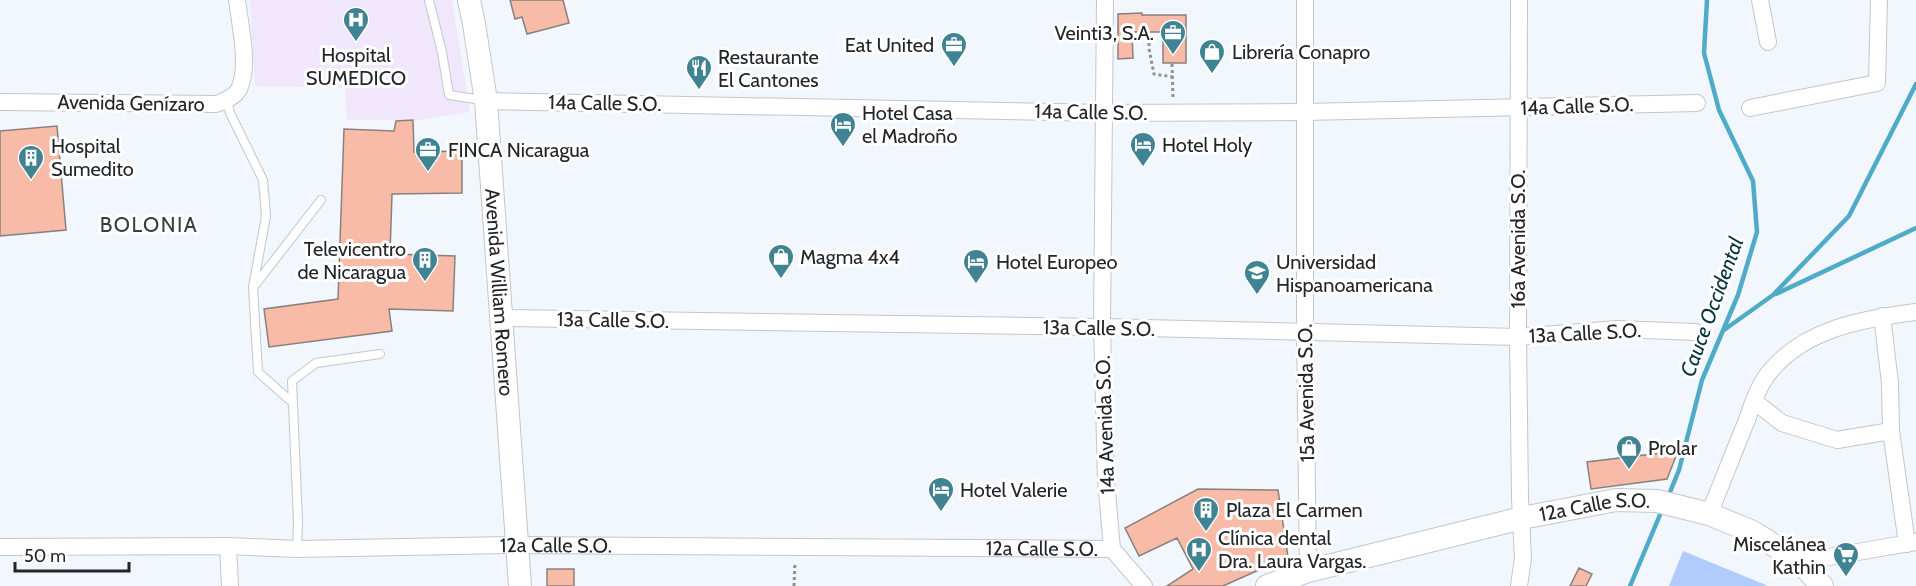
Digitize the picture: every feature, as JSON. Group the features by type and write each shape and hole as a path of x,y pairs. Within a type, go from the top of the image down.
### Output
{"street":[{"name":"Avenida Genízaro","path":"0,102 216,104 227,100 238,91 243,74 237,0"},
{"name":"Avenida William Romero","path":"469,0 486,101 520,586"},
{"name":"14a Avenida S.O.","path":"1105,0 1101,327 1106,480 1112,549"},
{"name":"15a Avenida S.O.","path":"1305,0 1308,571"},
{"name":"16a Avenida S.O.","path":"1519,0 1518,337 1523,558 1519,586"},
{"path":"1760,0 1768,42"},
{"path":"1750,108 1877,83 1879,0"},
{"name":"14a Calle S.O.","path":"486,101 1105,113 1305,112 1697,103"},
{"path":"1709,514 1766,375 1792,350 1839,326 1882,316 1916,312"},
{"path":"1800,562 1911,543 1892,431 1890,383 1882,316"},
{"name":"13a Calle S.O.","path":"501,318 1101,327 1518,337 1617,329 1696,332"},
{"path":"1754,401 1782,423 1837,440 1892,431"},
{"name":"12a Calle S.O.","path":"1267,586 1308,571 1522,518 1616,500 1657,501 1709,514 1753,532 1800,562 1822,586"},
{"name":"12a Calle S.O.","path":"0,547 228,546 297,549 516,545 1112,549"},
{"path":"228,546 230,586"},
{"path":"1112,549 1144,586"}],"lane":[{"path":"429,0 442,52 449,95 486,101"},
{"path":"227,100 230,113 262,180 266,216 253,287 258,372 293,404"},
{"path":"253,287 321,200"},
{"path":"297,549 298,522 292,381 316,363 380,354"}],"path":[{"path":"1149,31 1149,49 1154,74 1173,77"},
{"path":"1172,64 1174,112"},
{"path":"794,586 795,546"}],"shaded area":[{"name":"Hospital SUMEDICO","path":"250,0 452,0 470,112 418,120 347,120 345,88 255,86"},
{"path":"1683,551 1766,585 1767,586 1669,586"}],"building":[{"path":"510,0 563,0 569,23 527,34 522,17 515,19"},
{"path":"1142,13 1142,15 1186,15 1186,63 1163,63 1163,32 1132,32 1133,58 1118,59 1118,14"},
{"path":"413,120 414,152 462,151 462,193 392,194 390,254 455,256 453,311 389,309 392,331 269,347 264,309 338,299 344,129 394,131 396,121"},
{"name":"Hospital Sumedito","path":"57,126 66,230 0,236 0,131"},
{"name":"Prolar","path":"1678,451 1667,479 1591,489 1587,462"},
{"name":"Plaza El Carmen","path":"1198,489 1278,490 1288,557 1223,586 1167,586 1193,569 1177,538 1139,556 1125,528"},
{"path":"1579,568 1592,574 1586,586 1570,586"},
{"path":"547,569 574,569 574,586 547,586"}],"waterway":[{"name":"Cauce Occidental","path":"1668,497 1679,470 1702,380 1738,295 1757,232 1753,181 1719,110 1704,53 1707,0"},
{"path":"1724,330 1773,295 1849,216 1916,84"},
{"path":"1776,294 1916,228"},
{"name":"Cauce Occidental","path":"1630,586 1662,510"}],"place":[{"name":"Hospital SUMEDICO","path":"356,43"},
{"name":"Veinti3, S.A.","path":"1173,56"},
{"name":"Eat United","path":"954,68"},
{"name":"Librería Conapro","path":"1212,75"},
{"name":"Restaurante El Cantones","path":"699,91"},
{"name":"Hotel Casa el Madroño","path":"843,148"},
{"name":"Hotel Holy","path":"1143,168"},
{"name":"FINCA Nicaragua","path":"428,173"},
{"name":"Hospital Sumedito","path":"31,181"},
{"name":"Magma 4x4","path":"781,280"},
{"name":"Televicentro de Nicaragua","path":"425,283"},
{"name":"Hotel Europeo","path":"976,285"},
{"name":"Universidad Hispanoamericana","path":"1257,296"},
{"name":"Prolar","path":"1629,471"},
{"name":"Hotel Valerie","path":"941,513"},
{"name":"Plaza El Carmen","path":"1206,533"},
{"name":"Clínica dental Dra. Laura Vargas.","path":"1199,573"},
{"name":"Miscelánea Kathin","path":"1846,578"}],"district":[{"name":"BOLONIA","path":"149,225"}]}
